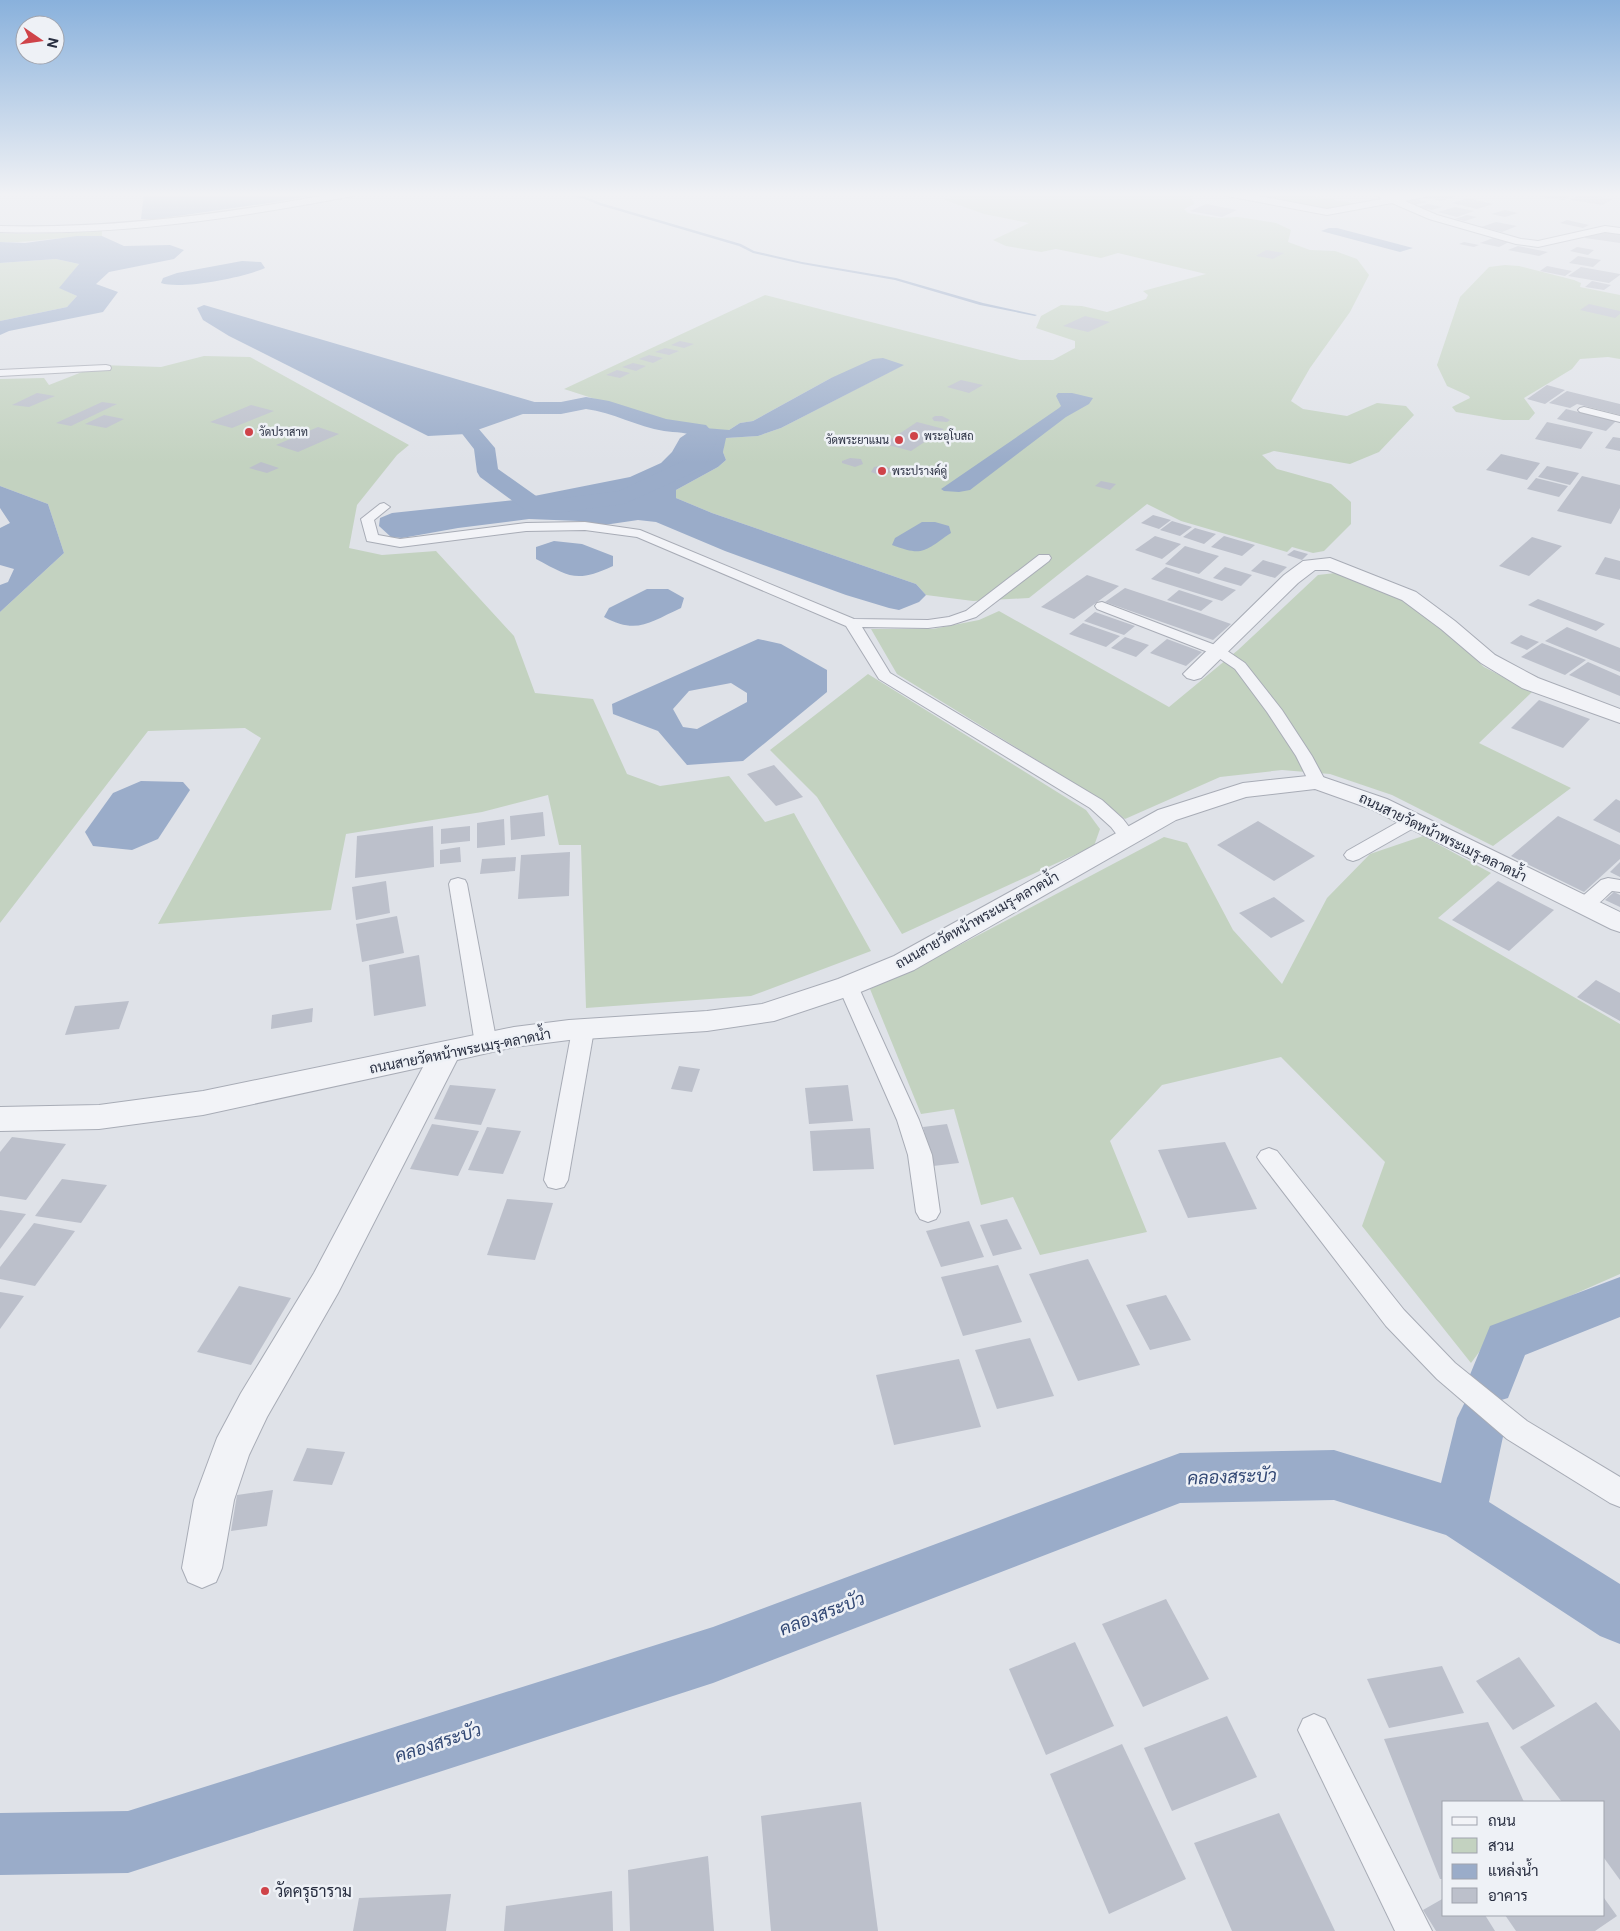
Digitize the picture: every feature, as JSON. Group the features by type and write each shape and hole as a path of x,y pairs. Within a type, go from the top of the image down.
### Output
{"street":[{"path":"1194,674 1290,579 1310,565 1330,564 1409,596 1448,625 1488,659 1530,683 1620,716"},
{"name":"ถนนสายวัดหน้าพระเมรุ-ตลาดน้ำ","path":"0,1119 99,1116 203,1103 514,1037 707,1021 764,1014 848,986 904,963 1167,815 1243,790 1317,782 1379,804 1620,923"},
{"path":"202,1568 214,1500 231,1451 254,1405 326,1283 446,1052"}],"lane":[{"path":"0,373 106,368"},
{"path":"1584,410 1620,419"},
{"path":"384,507 367,519 372,538 400,543 526,527 585,526 640,534 852,623 928,624 951,621 971,614 1044,558"},
{"path":"1102,606 1218,651 1240,666 1274,710 1304,756 1317,782"},
{"path":"852,623 884,676 1096,804 1117,823 1127,836"},
{"path":"1353,855 1413,821"},
{"path":"458,884 486,1044"},
{"path":"1584,905 1608,884 1620,886"},
{"path":"848,986 911,1129 920,1155 928,1212"},
{"path":"556,1180 583,1030"},
{"path":"1269,1157 1395,1318 1446,1371 1517,1430 1620,1493"},
{"path":"1314,1730 1414,1931"}],"green space":[{"path":"0,283 64,283 60,288 77,296 67,307 0,321"},
{"path":"1172,283 1365,283 1350,312 1310,368 1291,401 1303,409 1347,416 1377,403 1406,406 1414,415 1379,452 1350,464 1274,451 1262,455 1277,469 1331,484 1351,502 1351,524 1324,551 1313,553 1292,547 1287,552 1181,521 1147,504 1029,598 973,601 926,595 916,584 712,513 676,498 676,490 718,467 726,460 723,452 725,438 758,436 781,428 903,365 831,378 753,421 740,423 729,430 673,424 564,389 765,295 1020,360 1053,360 1075,348 1075,341 1036,328 1041,316 1061,305 1082,306 1107,312 1146,299 1148,295 1143,291"},
{"path":"1473,283 1581,283 1580,287 1620,295 1620,359 1608,357 1580,359 1572,369 1524,398 1535,413 1529,420 1503,420 1456,412 1452,407 1470,398 1447,386 1437,365 1460,297"},
{"path":"204,356 250,357 409,445 397,455 357,505 349,548 382,555 436,551 514,636 535,693 593,699 627,774 660,786 729,776 765,822 794,813 871,951 751,996 586,1008 581,845 559,845 548,795 482,812 346,834 331,910 158,924 261,738 245,728 148,731 0,923 0,612 64,553 48,504 0,486 0,379 44,378 49,385 100,365 161,367"},
{"path":"1335,573 1395,595 1442,628 1484,667 1532,692 1479,743 1571,788 1493,846 1392,795 1330,774 1282,770 1220,777 1125,819 1097,797 897,674 871,629 933,629 979,620 999,611 1169,707 1238,650 1318,575"},
{"path":"868,674 1086,810 1100,829 1094,846 902,934 817,797 770,750"},
{"path":"1423,836 1491,873 1438,918 1620,1024 1620,1274 1497,1328 1471,1363 1362,1226 1385,1162 1281,1057 1162,1085 1110,1141 1147,1232 1040,1255 1013,1197 981,1205 954,1109 921,1114 870,989 918,967 1164,837 1187,843 1233,930 1282,984 1327,898 1370,854"}],"water":[{"path":"63,283 97,283 118,292 103,312 9,331 0,335 0,321 67,307 77,296 59,288"},
{"path":"162,283 204,283 183,285"},
{"path":"204,305 538,403 537,409 466,434 428,436 229,336 203,320 197,308"},
{"path":"883,358 904,365 781,428 758,436 726,438 723,452 726,460 718,467 676,490 676,498 712,513 916,584 926,595 919,602 899,610 846,595 725,551 656,522 638,520 604,525 579,521 529,519 458,528 402,538 391,537 379,526 380,518 392,513 514,500 630,477 661,463 672,452 680,438 689,432 705,428 729,430 740,423 753,421 831,378 873,359"},
{"path":"1058,393 1072,393 1093,398 1089,404 1066,417 970,490 959,492 941,489 1059,408 1061,406 1056,396"},
{"path":"0,486 48,504 64,553 0,612 0,585 8,582 14,569 0,565 0,528 10,523 0,508"},
{"path":"922,522 935,522 949,526 951,533 923,550 911,551 892,545 895,538"},
{"path":"554,541 582,544 613,556 613,566 590,575 573,576 566,574 536,559 536,547"},
{"path":"647,589 668,589 684,598 681,608 652,622 635,626 626,625 604,617 609,608"},
{"path":"758,639 781,644 827,670 827,692 743,761 687,765 658,731 613,714 612,704","holes":["731,683 747,693 747,702 697,729 683,727 673,709 689,691"]},
{"path":"141,781 183,782 190,790 158,839 132,850 93,846 85,832 113,793"}],"building":[{"path":"1590,283 1611,285 1604,290 1585,287"},
{"path":"1589,304 1620,311 1620,314 1615,318 1580,310"},
{"path":"1085,316 1110,322 1088,332 1063,326"},
{"path":"680,341 694,344 684,348 671,345"},
{"path":"665,348 679,351 669,355 655,352"},
{"path":"649,355 663,358 653,363 639,359"},
{"path":"633,363 646,366 636,371 622,367"},
{"path":"617,370 630,373 620,378 606,375"},
{"path":"961,380 983,385 969,393 947,387"},
{"path":"1547,385 1565,390 1545,404 1527,399"},
{"path":"1567,391 1620,404 1620,415 1577,404 1570,408 1549,403"},
{"path":"37,393 55,396 29,407 12,405"},
{"path":"102,402 117,404 71,426 56,423"},
{"path":"251,405 274,411 232,428 210,422"},
{"path":"1566,409 1616,421 1606,431 1557,419"},
{"path":"104,415 124,419 106,428 85,424"},
{"path":"942,416 950,420 947,422 934,421 932,418"},
{"name":"พระอุโบสถ","path":"917,422 944,429 911,451 884,444"},
{"path":"1547,422 1593,432 1581,449 1535,439"},
{"path":"318,427 339,434 298,452 276,445"},
{"path":"1613,437 1620,438 1620,451 1605,448"},
{"path":"1501,454 1540,463 1527,480 1486,470"},
{"name":"พระปรางค์คู่","path":"850,458 861,459 863,464 855,467 842,463 842,461"},
{"path":"261,462 279,468 267,473 249,468"},
{"path":"1547,466 1579,473 1570,485 1538,477"},
{"name":"พระปรางค์คู่","path":"874,467 890,468 893,472 879,475 871,472"},
{"path":"1582,476 1620,485 1620,508 1611,524 1557,511"},
{"path":"1536,478 1568,486 1559,497 1527,489"},
{"path":"1101,481 1116,484 1110,490 1095,486"},
{"path":"1153,515 1171,520 1159,529 1141,523"},
{"path":"1172,521 1192,527 1180,536 1160,530"},
{"path":"1195,528 1216,534 1204,544 1183,537"},
{"path":"1155,536 1181,544 1162,559 1135,550"},
{"path":"1224,536 1255,545 1242,556 1211,547"},
{"path":"1532,537 1562,546 1529,576 1499,566"},
{"path":"1185,546 1219,556 1199,574 1165,564"},
{"path":"1294,550 1308,554 1302,560 1287,555"},
{"path":"1605,557 1620,561 1620,580 1595,574"},
{"path":"1263,560 1287,567 1275,578 1251,571"},
{"path":"1166,567 1236,590 1222,601 1151,579"},
{"path":"1225,567 1252,575 1241,586 1213,578"},
{"path":"1087,575 1119,586 1074,619 1041,607"},
{"path":"1125,588 1231,624 1213,640 1105,602"},
{"path":"1179,590 1213,601 1201,611 1167,600"},
{"path":"1538,599 1605,624 1596,631 1528,605"},
{"path":"1095,612 1135,626 1124,635 1084,621"},
{"path":"1083,623 1120,636 1106,647 1069,634"},
{"path":"1567,627 1620,648 1620,672 1545,641"},
{"path":"1521,635 1539,642 1527,650 1510,643"},
{"path":"1125,637 1149,645 1136,657 1111,648"},
{"path":"1167,639 1202,652 1186,666 1150,653"},
{"path":"1542,643 1586,660 1565,675 1521,657"},
{"path":"1588,662 1620,676 1620,696 1569,675"},
{"path":"1539,700 1590,719 1563,748 1511,728"},
{"path":"774,765 803,797 776,806 747,774"},
{"path":"1616,799 1620,801 1620,833 1593,820"},
{"path":"543,812 545,836 511,840 510,816"},
{"path":"1558,816 1620,845 1620,859 1584,892 1511,856"},
{"path":"504,819 505,845 477,848 477,823"},
{"path":"1258,821 1315,856 1274,881 1217,845"},
{"path":"433,826 434,867 355,878 357,836"},
{"path":"470,826 470,841 441,844 441,829"},
{"path":"460,847 461,862 440,864 440,850"},
{"path":"570,852 569,896 518,899 521,855"},
{"path":"516,857 515,871 480,874 482,859"},
{"path":"1620,862 1620,877 1610,872"},
{"path":"386,881 390,913 356,920 352,887"},
{"path":"1498,881 1554,910 1509,951 1452,920"},
{"path":"1614,892 1620,895 1620,907 1605,900"},
{"path":"1274,897 1305,921 1271,938 1239,913"},
{"path":"397,916 404,953 362,962 356,924"},
{"path":"419,955 426,1006 374,1016 369,965"},
{"path":"1596,980 1620,993 1620,1021 1577,997"},
{"path":"129,1001 119,1029 65,1035 75,1006"},
{"path":"313,1008 312,1022 271,1029 272,1015"},
{"path":"679,1066 700,1069 692,1092 671,1089"},
{"path":"450,1085 496,1089 481,1125 434,1119"},
{"path":"848,1085 853,1121 809,1124 805,1088"},
{"path":"432,1124 479,1131 458,1176 410,1169"},
{"path":"947,1124 959,1163 933,1166 923,1127"},
{"path":"487,1127 521,1131 503,1174 468,1170"},
{"path":"870,1128 874,1169 813,1171 810,1131"},
{"path":"12,1137 66,1144 26,1200 0,1196 0,1152"},
{"path":"1225,1142 1257,1209 1188,1218 1158,1150"},
{"path":"62,1179 107,1185 81,1223 35,1216"},
{"path":"507,1199 553,1203 535,1260 487,1255"},
{"path":"0,1210 26,1214 0,1249"},
{"path":"1007,1219 1022,1249 993,1256 980,1225"},
{"path":"969,1221 984,1257 941,1267 926,1231"},
{"path":"34,1223 75,1231 35,1286 0,1279 0,1267"},
{"path":"1088,1259 1140,1365 1078,1381 1029,1274"},
{"path":"998,1265 1022,1322 963,1336 941,1277"},
{"path":"239,1286 291,1298 251,1365 197,1352"},
{"path":"0,1292 24,1296 0,1329"},
{"path":"1166,1295 1191,1340 1150,1350 1126,1305"},
{"path":"1030,1338 1054,1396 997,1409 975,1350"},
{"path":"959,1359 981,1427 894,1445 876,1375"},
{"path":"307,1448 345,1452 332,1485 293,1481"},
{"path":"273,1490 267,1526 231,1531 237,1495"},
{"path":"1166,1599 1209,1679 1143,1707 1102,1624"},
{"path":"1075,1642 1114,1726 1046,1755 1009,1669"},
{"path":"1519,1657 1555,1706 1513,1730 1476,1681"},
{"path":"1442,1666 1464,1713 1389,1728 1367,1679"},
{"path":"1596,1702 1620,1731 1620,1880 1605,1859 1605,1801 1561,1801 1520,1747"},
{"path":"1227,1716 1257,1777 1172,1811 1144,1748"},
{"path":"1488,1722 1524,1801 1442,1801 1442,1879 1440,1879 1384,1739"},
{"path":"1122,1744 1186,1879 1109,1914 1050,1774"},
{"path":"861,1802 878,1931 771,1931 761,1816"},
{"path":"1279,1813 1335,1931 1232,1931 1194,1843"},
{"path":"708,1856 714,1931 630,1931 628,1870"},
{"path":"612,1891 613,1931 504,1931 506,1906"},
{"path":"451,1894 446,1931 353,1931 359,1898"},
{"path":"1442,1899 1442,1916 1486,1916 1495,1931 1436,1931 1423,1910"},
{"path":"1605,1899 1617,1916 1595,1931 1516,1931 1506,1916 1605,1916"}],"waterway":[{"path":"910,283 982,304 1035,315"},
{"path":"586,403 602,405 663,425 699,429 708,438 696,463 624,497 555,506 533,505 488,472 484,448 466,426 502,408 561,408 586,403"},
{"path":"1491,1382 1507,1341 1620,1297"},
{"path":"1460,1514 1482,1418"},
{"name":"คลองสระบัว","path":"0,1844 128,1842 713,1655 1180,1478 1334,1475 1460,1514"},
{"name":"คลองสระบัว","path":"1460,1514 1620,1616"}],"place":[{"name":"วัดปราสาท","path":"249,432"},
{"name":"พระอุโบสถ","path":"914,436"},
{"name":"วัดพระยาแมน","path":"899,440"},
{"name":"พระปรางค์คู่","path":"882,471"},
{"name":"วัดครุธาราม","path":"265,1891"}]}
